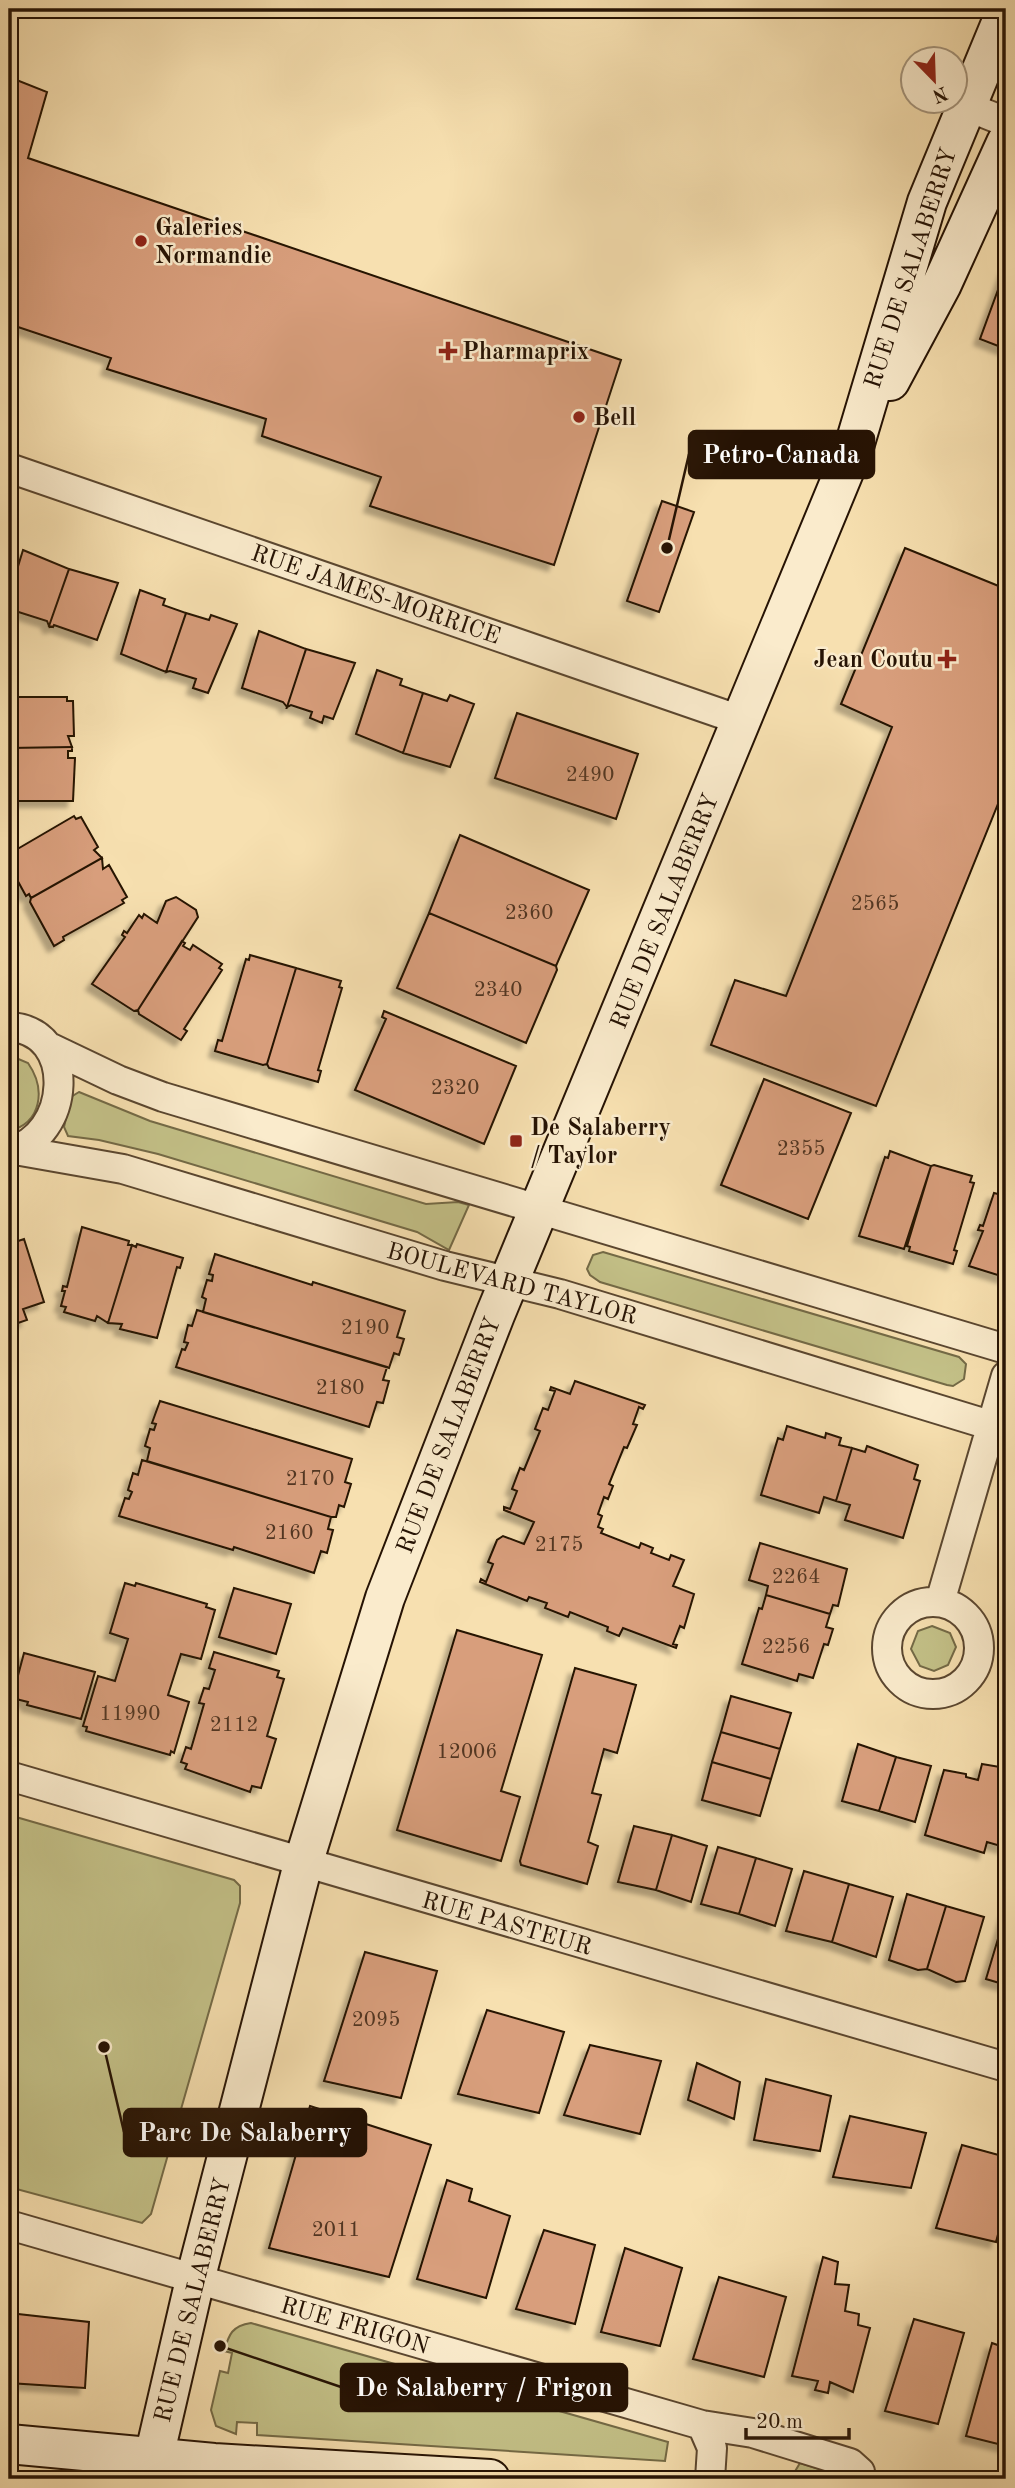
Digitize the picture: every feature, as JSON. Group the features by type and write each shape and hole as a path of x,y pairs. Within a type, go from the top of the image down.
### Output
{"main road":[{"name":"RUE DE SALABERRY","path":"970,99 1006,11"},
{"name":"RUE DE SALABERRY","path":"150,2472 195,2280 303,1864 385,1598 508,1282 743,721 853,450 927,202 963,116"},
{"name":"RUE DE SALABERRY","path":"853,450 942,284 1006,143"},
{"path":"9,2444 150,2472 490,2479"}],"street":[{"path":"970,107 1006,122"},
{"name":"RUE JAMES-MORRICE","path":"9,468 743,721"},
{"path":"9,1027 36,1034 51,1048 118,1080 163,1097 1006,1349"},
{"path":"12,1150 36,1139 52,1116 58,1084 51,1048"},
{"name":"BOULEVARD TAYLOR","path":"12,1150 123,1169 419,1259 560,1294 999,1427"},
{"path":"940,1602 999,1427 1006,1376"},
{"name":"RUE PASTEUR","path":"9,1776 303,1864 1006,2067"},
{"name":"RUE FRIGON","path":"9,2225 702,2425 752,2433 850,2463 860,2472 861,2479"},
{"path":"702,2425 707,2430 712,2448 710,2479"}],"shaded area":[{"path":"9,1055 28,1063 34,1073 39,1094 38,1104 28,1121 9,1131"},
{"path":"79,1092 150,1121 426,1204 458,1202 469,1205 449,1250 417,1232 158,1154 99,1140 68,1136 64,1127 71,1097"},
{"path":"603,1252 959,1357 966,1364 964,1379 953,1386 947,1385 600,1282 590,1275 587,1269 593,1255"},
{"path":"932,1626 950,1633 956,1647 948,1665 934,1671 920,1666 911,1649 918,1631"},
{"path":"9,1815 234,1880 240,1886 240,1903 151,2214 142,2223 9,2187"},
{"path":"251,2323 668,2442 665,2461 257,2435 257,2423 237,2422 236,2434 216,2426 211,2410 220,2371 228,2373 232,2353 224,2351 228,2340 235,2329"},
{"path":"800,2463 835,2474 837,2479 760,2477 763,2474 794,2473"}],"building":[{"name":"Galeries Normandie","path":"9,77 47,92 28,158 621,360 554,565 370,506 381,477 262,436 266,419 107,369 111,358 9,324"},
{"path":"1006,268 1006,349 980,339"},
{"path":"662,501 694,512 659,612 627,601"},
{"path":"905,548 1006,589 1006,784 876,1106 711,1045 735,980 786,996 892,727 841,704"},
{"path":"23,550 69,569 49,626 47,621 9,609 9,596"},
{"path":"69,569 118,583 97,640 54,625 49,626"},
{"path":"140,590 165,599 163,605 186,613 166,672 121,654"},
{"path":"186,613 209,620 211,615 237,624 208,693 193,688 196,679 166,672"},
{"path":"259,631 306,649 287,707 283,702 242,688"},
{"path":"306,649 355,663 333,719 324,716 322,723 310,718 312,712 291,705 287,707"},
{"path":"377,670 402,679 400,685 423,693 403,753 356,734"},
{"path":"423,693 447,701 450,695 474,704 450,767 403,753"},
{"path":"9,697 67,697 67,701 73,701 74,736 68,736 72,747 9,748"},
{"path":"517,713 638,754 616,819 495,778"},
{"path":"72,747 72,751 68,751 68,758 75,758 73,801 9,801 9,748"},
{"path":"74,816 76,819 81,817 98,847 94,850 102,858 31,898 29,894 26,896 9,865 9,850 12,848 14,851"},
{"path":"460,835 589,890 556,966 429,913"},
{"path":"102,858 103,869 109,865 127,897 122,900 124,903 63,937 64,940 54,946 30,902 31,898"},
{"path":"176,897 196,910 198,917 138,1010 134,1011 92,984 125,937 122,935 124,931 127,933 139,915 142,918 144,914 157,923 166,901"},
{"path":"429,913 556,966 557,970 526,1043 397,988"},
{"path":"182,941 185,943 183,946 190,950 193,945 222,964 219,968 222,970 184,1029 187,1031 181,1040 139,1014 138,1010"},
{"path":"250,955 296,968 267,1064 263,1065 215,1051 218,1040 222,1041 246,959 249,960"},
{"path":"296,968 341,981 339,987 342,988 318,1070 321,1071 318,1082 269,1068 267,1064"},
{"path":"384,1011 516,1066 484,1144 355,1090 386,1019 382,1017"},
{"path":"764,1079 851,1113 808,1219 721,1185"},
{"path":"890,1151 931,1166 904,1249 859,1236 885,1157 888,1158"},
{"path":"931,1166 972,1176 970,1182 974,1183 954,1250 957,1251 953,1264 909,1251 910,1247 907,1246"},
{"path":"994,1193 1006,1196 1004,1277 969,1266 983,1231 978,1230 980,1225 983,1226"},
{"path":"82,1227 129,1241 128,1245 132,1245 108,1323 97,1316 95,1321 64,1312 66,1307 61,1306 65,1291 62,1291 63,1286 67,1287"},
{"path":"24,1239 44,1302 23,1309 27,1320 9,1326 9,1244"},
{"path":"137,1244 183,1258 180,1268 177,1267 157,1338 120,1329 122,1324 108,1323 132,1245 136,1247"},
{"path":"215,1254 405,1311 397,1337 404,1339 399,1355 394,1353 389,1368 203,1312 206,1299 202,1297 207,1280 212,1281 213,1275 209,1274"},
{"path":"197,1310 387,1367 383,1380 389,1381 383,1403 377,1402 369,1427 176,1367 182,1349 185,1350 188,1343 184,1342 188,1325 192,1326"},
{"path":"575,1381 645,1405 643,1409 639,1407 633,1424 637,1425 627,1448 624,1447 609,1484 613,1486 608,1499 604,1497 598,1514 602,1516 598,1527 603,1529 601,1533 639,1548 641,1543 653,1548 651,1553 669,1560 671,1555 684,1560 673,1586 694,1594 684,1628 680,1626 673,1644 677,1645 676,1648 623,1628 619,1636 607,1631 608,1627 570,1612 568,1617 545,1608 547,1603 529,1597 527,1601 480,1582 481,1579 486,1582 493,1564 488,1562 497,1540 503,1536 524,1544 534,1522 504,1510 504,1507 510,1509 517,1491 512,1489 520,1468 524,1470 540,1431 535,1429 543,1408 548,1410 555,1391 550,1390 551,1387 570,1394"},
{"path":"160,1401 352,1459 345,1482 351,1484 344,1507 339,1505 336,1517 331,1517 147,1461 150,1448 145,1446 150,1429 154,1430 156,1424 152,1423"},
{"path":"787,1426 825,1438 826,1433 841,1438 839,1445 852,1448 836,1501 824,1497 819,1513 761,1495 778,1438 783,1440"},
{"path":"867,1446 918,1465 914,1479 920,1481 903,1538 845,1520 850,1505 836,1501 852,1448 865,1452"},
{"path":"142,1460 331,1517 328,1529 333,1530 327,1553 321,1551 314,1573 234,1547 233,1550 119,1516 125,1498 129,1499 132,1492 128,1490 133,1473 138,1475"},
{"path":"760,1543 847,1569 838,1606 833,1605 830,1614 766,1595 768,1586 749,1580"},
{"path":"125,1583 135,1586 136,1583 207,1604 206,1607 215,1610 201,1659 181,1654 168,1695 189,1702 174,1753 171,1751 170,1755 86,1731 87,1727 83,1726 98,1676 115,1681 128,1639 110,1633"},
{"path":"234,1588 291,1604 276,1654 219,1637"},
{"path":"766,1595 830,1614 826,1627 833,1629 828,1645 824,1644 813,1678 799,1674 797,1681 742,1664 759,1608 762,1609"},
{"path":"457,1630 542,1655 501,1791 520,1797 501,1861 397,1830"},
{"path":"214,1652 279,1671 277,1677 284,1679 267,1736 276,1739 261,1788 252,1786 250,1792 185,1769 187,1764 181,1762 186,1747 191,1749 204,1704 199,1703 204,1688 209,1689 215,1670 209,1668"},
{"path":"24,1653 95,1672 81,1719 27,1705 28,1702 12,1698"},
{"path":"575,1668 636,1685 617,1753 604,1749 592,1793 601,1795 588,1842 598,1846 587,1884 521,1865 520,1861"},
{"path":"731,1696 791,1713 780,1749 721,1732"},
{"path":"721,1732 780,1749 771,1779 712,1762"},
{"path":"858,1744 896,1757 879,1811 842,1801"},
{"path":"896,1757 931,1766 915,1822 879,1811"},
{"path":"712,1762 771,1779 760,1816 702,1800"},
{"path":"982,1764 1006,1768 1004,1847 987,1842 984,1853 925,1835 944,1770 966,1774 966,1777 978,1780"},
{"path":"634,1826 672,1835 656,1890 618,1882"},
{"path":"672,1835 707,1846 691,1902 656,1890"},
{"path":"718,1847 756,1858 739,1914 701,1904"},
{"path":"756,1858 792,1869 775,1926 739,1914"},
{"path":"804,1871 849,1884 832,1942 786,1931"},
{"path":"849,1884 893,1897 876,1957 832,1942"},
{"path":"907,1894 946,1906 927,1969 918,1970 889,1960"},
{"path":"946,1906 984,1917 965,1981 956,1982 927,1969"},
{"path":"1006,1912 1006,1985 986,1979"},
{"path":"365,1952 437,1971 401,2098 324,2081"},
{"path":"487,2010 564,2032 539,2113 458,2094"},
{"path":"590,2045 661,2061 640,2134 564,2115"},
{"path":"697,2063 740,2082 734,2119 688,2100"},
{"path":"766,2079 831,2096 820,2151 754,2140"},
{"path":"310,2106 431,2145 389,2277 269,2248"},
{"path":"850,2116 926,2133 911,2188 833,2177"},
{"path":"962,2145 1006,2157 1006,2204 996,2242 936,2228"},
{"path":"447,2180 472,2189 469,2201 510,2216 486,2298 417,2279"},
{"path":"544,2230 595,2245 575,2324 516,2309"},
{"path":"625,2248 682,2268 660,2346 601,2332"},
{"path":"823,2257 838,2262 835,2284 849,2285 845,2311 859,2314 858,2325 870,2328 853,2392 830,2382 828,2393 815,2390 818,2381 792,2376"},
{"path":"719,2277 786,2297 764,2377 693,2359"},
{"path":"9,2313 89,2322 85,2388 9,2383"},
{"path":"914,2319 964,2333 938,2424 885,2411"},
{"path":"992,2343 1006,2348 1006,2446 966,2436"}],"place":[{"name":"Galeries Normandie","path":"141,241"},
{"name":"Pharmaprix","path":"448,351"},
{"name":"Bell","path":"579,417"},
{"name":"Petro-Canada","path":"667,548"},
{"name":"Jean Coutu","path":"947,659"},
{"name":"De Salaberry / Taylor","path":"516,1141"},
{"name":"Parc De Salaberry","path":"104,2047"},
{"name":"De Salaberry / Frigon","path":"220,2346"}]}
